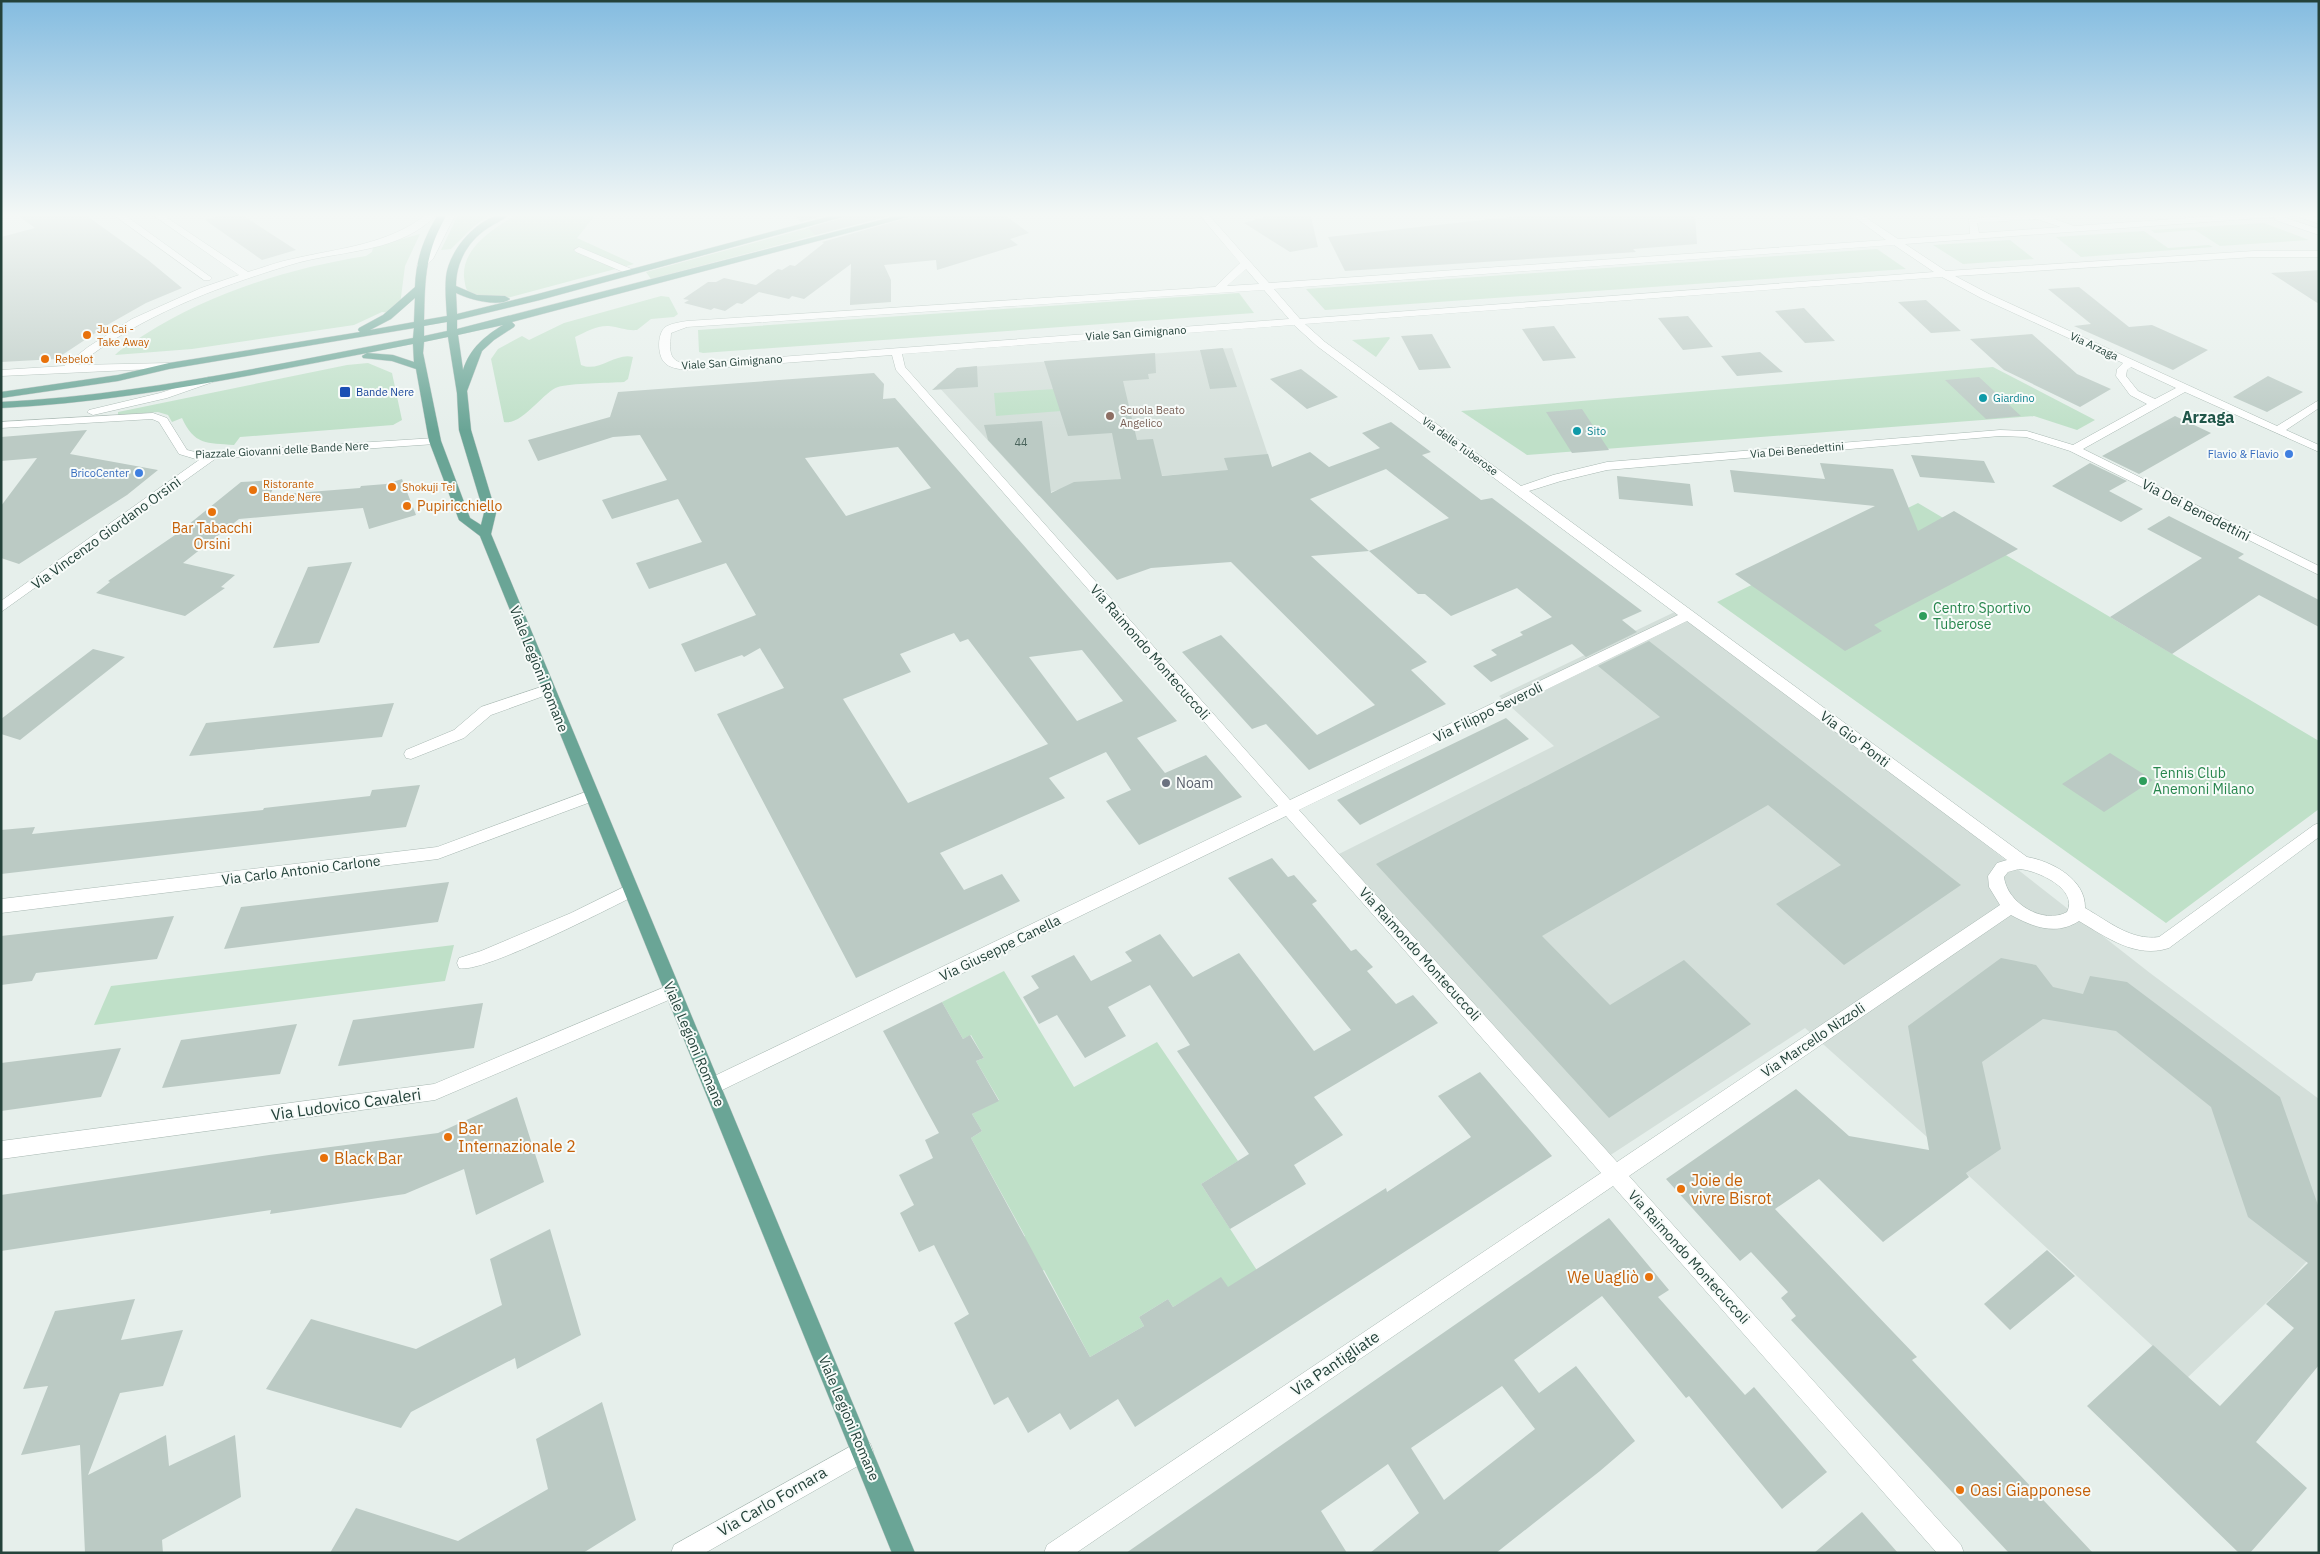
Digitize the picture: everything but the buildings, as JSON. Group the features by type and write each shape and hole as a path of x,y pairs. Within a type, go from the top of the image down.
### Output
{"main road":[{"path":"419,286 418,340 420,368 435,441 465,520 485,534 490,513 465,430 462,393 452,333 451,288 464,295 482,300 536,298"},
{"path":"1,395 118,378 169,366 418,325 536,298 580,286"},
{"path":"594,286 592,290 606,295"},
{"path":"1,405 42,403 209,380 346,355 524,317 641,286"},
{"path":"346,338 386,318 419,289"},
{"path":"462,393 472,358 479,346 524,317"},
{"path":"346,355 393,358 420,368"},
{"name":"Viale Legioni Romane","path":"485,534 547,690 904,1553"}],"street":[{"path":"67,369 92,349 136,321 217,286"},
{"path":"1218,290 1223,286"},
{"name":"Viale San Gimignano","path":"1262,286 1218,290 679,325 666,332 664,350 666,361 670,364 686,367 1789,286"},
{"name":"Via delle Tuberose","path":"1267,286 1298,322 1321,344 1688,615"},
{"name":"Via Arzaga","path":"1965,286 2319,449"},
{"name":"Via Raimondo Montecuccoli","path":"896,351 900,368 1289,809 1953,1553"},
{"path":"2130,363 2122,368 2121,376 2134,393 2156,404"},
{"path":"1,373 169,366"},
{"path":"1,425 56,420 163,396 209,380"},
{"path":"2074,448 2184,388"},
{"path":"2278,430 2319,403"},
{"name":"Piazzale Giovanni delle Bande Nere","path":"56,420 145,415 159,417 163,420 183,452 190,456 435,441"},
{"name":"Via Dei Benedettini","path":"1521,490 1557,478 1607,466 2000,433 2027,434 2074,448 2319,571"},
{"name":"Via Vincenzo Giordano Orsini","path":"1,608 211,456"},
{"name":"Via Filippo Severoli","path":"1289,809 1688,615"},
{"name":"Via Gio' Ponti","path":"1688,615 2023,863 2048,870 2065,883 2076,898 2076,911"},
{"path":"411,754 459,734 486,711 547,690"},
{"name":"Via Carlo Antonio Carlone","path":"1,906 438,853 591,796"},
{"name":"Via Giuseppe Canella","path":"712,1086 1289,809"},
{"path":"2023,863 2005,866 1996,875 1994,881 1998,892 2010,907 2029,918 2050,923 2067,921 2076,911 2137,945 2151,946 2164,943 2319,829"},
{"path":"465,963 485,957 576,918 630,890"},
{"name":"Via Marcello Nizzoli","path":"1615,1174 2010,907"},
{"name":"Via Ludovico Cavaleri","path":"1,1150 435,1092 672,991"},
{"name":"Via Pantigliate","path":"1055,1553 1615,1174"},
{"name":"Via Carlo Fornara","path":"682,1553 862,1451"}],"shaded area":[{"name":"Scuola Beato Angelico","path":"1232,348 1272,467 1121,479 1057,490 1039,496 937,385 957,368"},
{"path":"1683,608 2150,973 2319,1099 2319,1248 2286,1284 2187,1378 1927,1137 1805,1028 1609,1156 1339,854 1554,746 1499,696"}],"green space":[{"path":"247,286 402,286 400,305 390,313 382,312 354,325 192,349 115,355 129,344 169,320"},
{"path":"466,286 554,286 507,298 482,298 468,292"},
{"path":"1356,286 1672,286 1325,310 1306,289"},
{"path":"1239,293 1254,313 699,352 698,330"},
{"path":"661,296 669,297 678,314 674,317 651,319 637,330 605,326 592,329 575,337 581,365 588,367 601,365 620,357 633,357 628,379 624,382 558,387 518,419 504,422 491,359 498,349 522,336 529,340 564,323"},
{"path":"1389,337 1376,357 1352,340"},
{"path":"368,363 392,373 402,420 393,425 240,437 234,445 202,441 191,433 182,418 172,422 168,415 158,412 118,415 118,412 347,365"},
{"path":"1993,367 2095,420 2077,430 2034,416 1527,455 1461,411"},
{"path":"1070,388 1074,410 996,416 994,393"},
{"path":"1918,503 2319,741 2319,809 2166,923 1717,602"},
{"path":"454,945 445,981 94,1025 111,986"},
{"path":"1004,971 1074,1087 1157,1042 1238,1161 1201,1184 1258,1272 1229,1290 1221,1278 1173,1307 1168,1299 1139,1317 1144,1326 1090,1357 1044,1270 1035,1275 1017,1241 1025,1236 971,1138 982,1131 972,1114 999,1100 976,1061 984,1058 971,1035 963,1039 942,1002"}],"place":[{"name":"Ju Cai - Take Away","path":"87,335"},
{"name":"Rebelot","path":"45,359"},
{"name":"Bande Nere","path":"345,392"},
{"name":"Giardino","path":"1983,398"},
{"name":"Scuola Beato Angelico","path":"1110,416"},
{"name":"Sito","path":"1577,431"},
{"name":"Flavio & Flavio","path":"2289,454"},
{"name":"BricoCenter","path":"139,473"},
{"name":"Shokuji Tei","path":"392,487"},
{"name":"Ristorante Bande Nere","path":"253,490"},
{"name":"Pupiricchiello","path":"407,506"},
{"name":"Bar Tabacchi Orsini","path":"212,512"},
{"name":"Centro Sportivo Tuberose","path":"1923,616"},
{"name":"Tennis Club Anemoni Milano","path":"2143,781"},
{"name":"Noam","path":"1166,783"},
{"name":"Bar Internazionale 2","path":"448,1137"},
{"name":"Black Bar","path":"324,1158"},
{"name":"Joie de vivre Bisrot","path":"1681,1189"},
{"name":"We Uagliò","path":"1649,1277"},
{"name":"Oasi Giapponese","path":"1960,1490"}],"district":[{"name":"Arzaga","path":"2208,417"}]}
